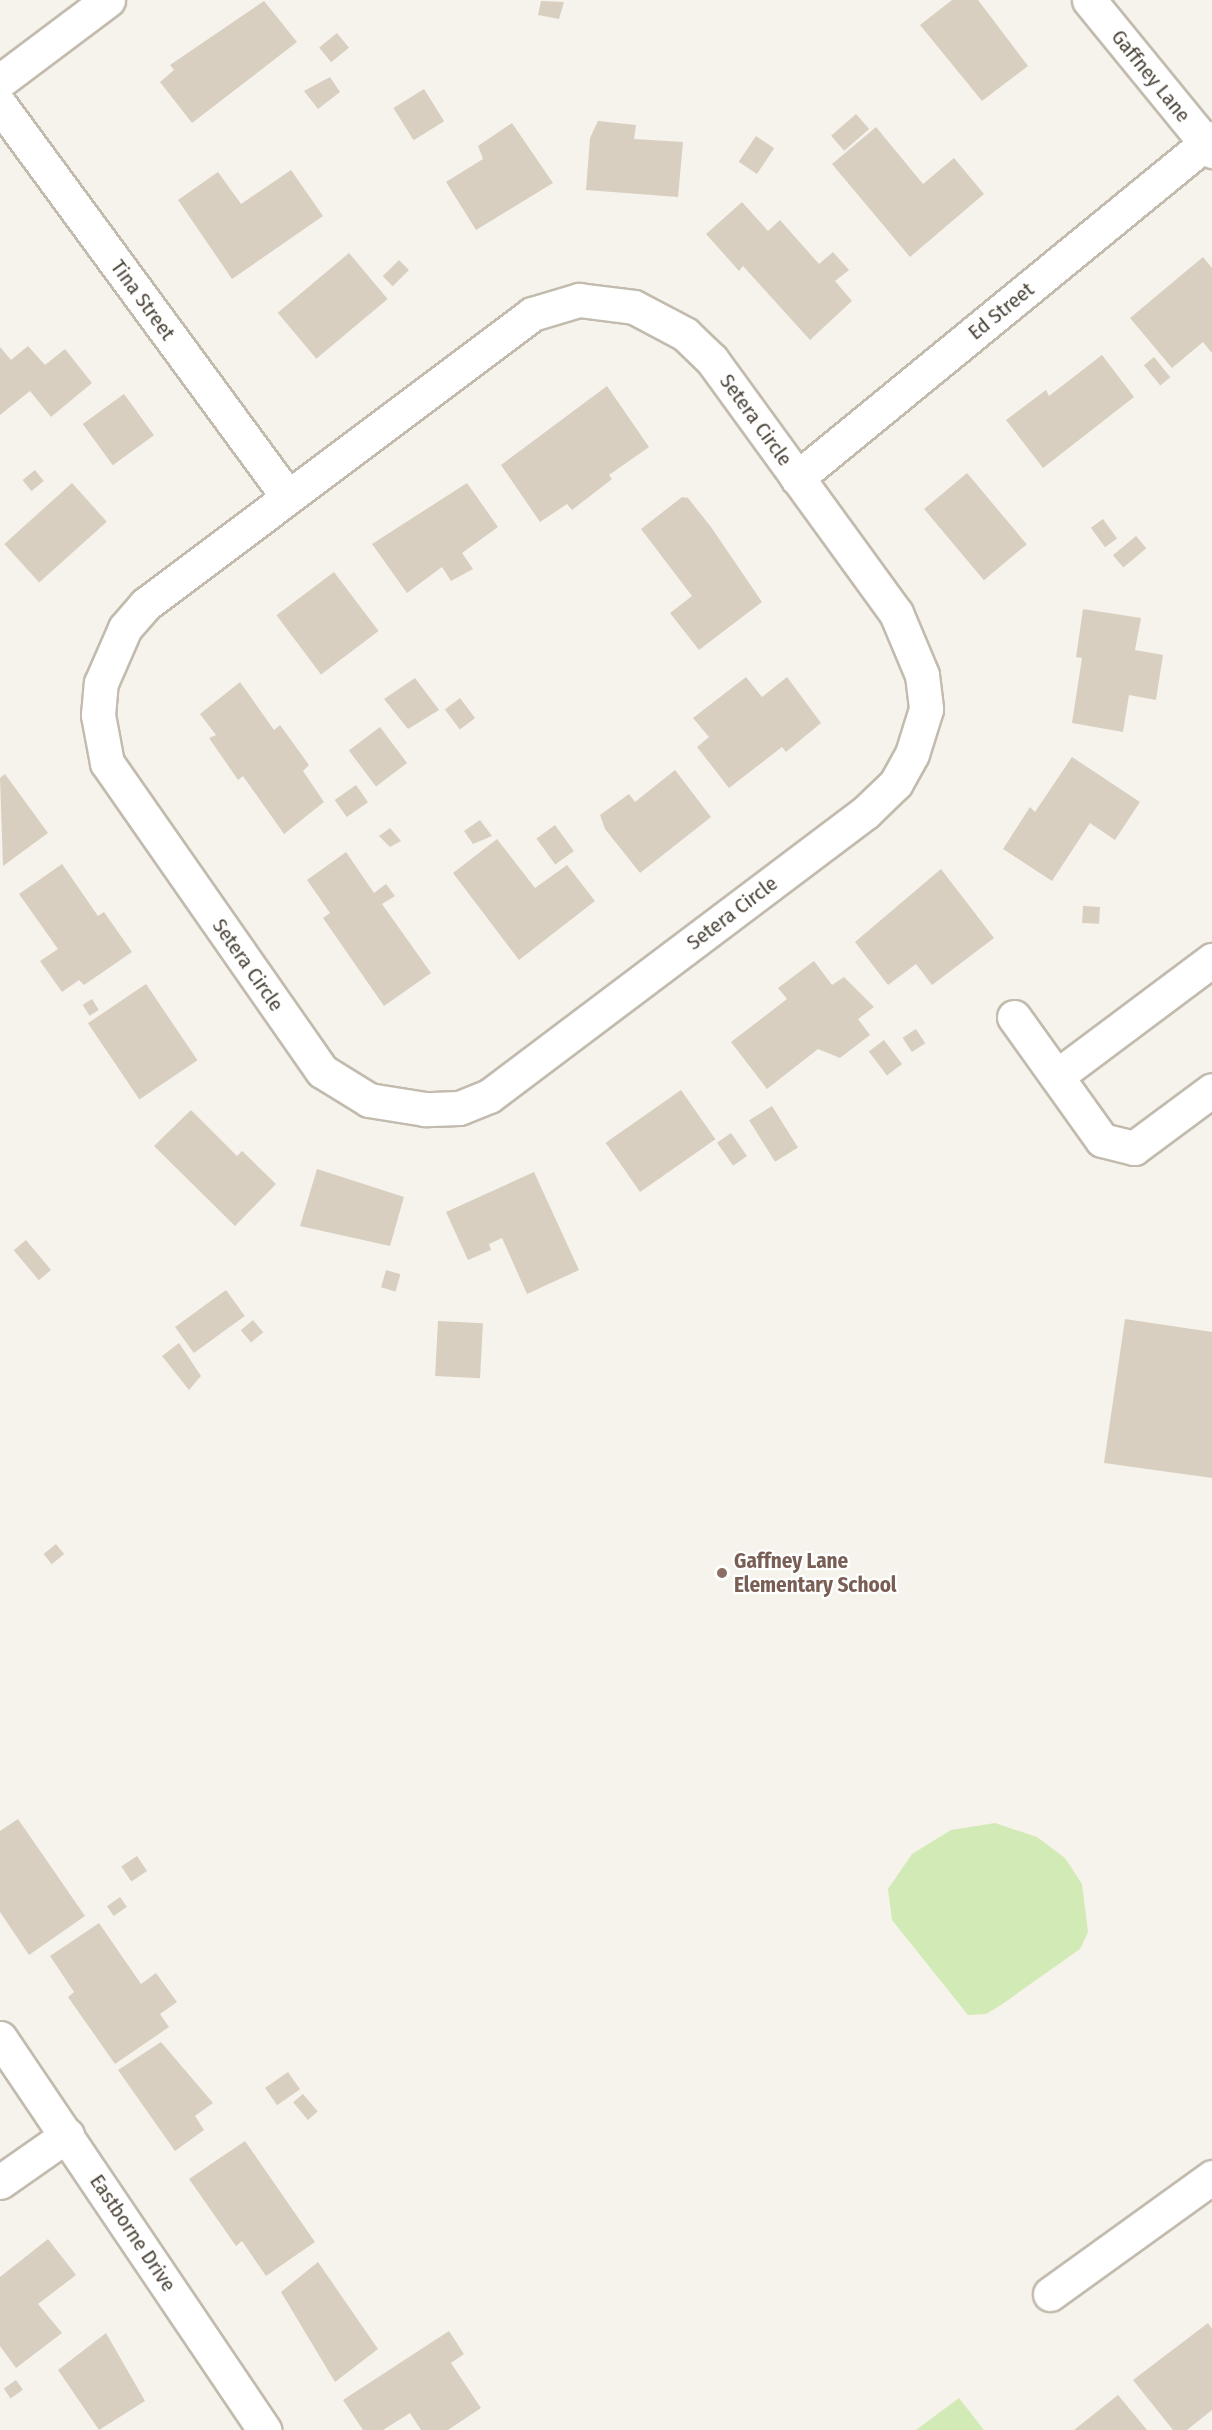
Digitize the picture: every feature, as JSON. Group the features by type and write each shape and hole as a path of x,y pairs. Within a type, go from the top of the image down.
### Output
{"street":[{"path":"0,81 108,0"},
{"name":"Gaffney Lane","path":"1089,0 1210,144"},
{"name":"Tina Street","path":"0,105 287,495"},
{"name":"Ed Street","path":"797,478 1210,144"},
{"name":"Setera Circle","path":"579,300 634,307 685,334 712,360 912,641 926,709 901,773 866,812 489,1096 459,1108 436,1109 369,1100 322,1071 107,763 98,715 101,683 124,628 146,604 287,495 532,314 579,300"},
{"path":"1057,1076 1212,960"},
{"path":"1014,1017 1102,1140 1134,1148 1212,1090"},
{"name":"Eastborne Drive","path":"0,2038 264,2430"},
{"path":"0,2182 67,2135"},
{"path":"1050,2294 1212,2177"}],"green space":[{"path":"995,1823 1037,1837 1065,1858 1082,1884 1088,1932 1080,1949 1001,2005 986,2014 968,2015 892,1920 888,1889 912,1854 951,1830"},
{"path":"959,2398 984,2430 916,2430"}],"building":[{"path":"952,0 978,0 1028,66 982,101 920,25"},
{"path":"264,1 297,42 192,123 160,82 174,70 170,65"},
{"path":"541,1 564,2 559,19 538,15"},
{"path":"337,33 349,48 331,62 319,47"},
{"path":"330,77 340,92 318,109 304,91"},
{"path":"424,89 444,121 414,140 393,108"},
{"path":"856,114 869,129 844,151 831,136"},
{"path":"598,121 636,125 634,139 683,142 678,197 586,190 590,138"},
{"path":"512,123 553,183 476,230 446,182 483,159 478,146"},
{"path":"876,127 923,184 954,158 984,194 910,257 832,164"},
{"path":"756,136 774,148 757,174 739,162"},
{"path":"291,170 323,216 232,279 178,200 218,172 241,204"},
{"path":"742,202 768,231 780,220 819,264 833,252 849,270 835,281 852,301 810,340 743,266 739,271 706,234"},
{"path":"349,253 388,299 316,359 278,313"},
{"path":"1203,257 1212,268 1212,353 1203,342 1172,368 1130,318"},
{"path":"399,260 409,270 393,286 383,276"},
{"path":"28,346 45,365 65,349 92,383 51,417 30,391 0,415 0,347 11,360"},
{"path":"1102,355 1134,397 1043,468 1006,420 1046,390 1049,396"},
{"path":"1154,357 1170,377 1160,385 1144,365"},
{"path":"607,386 649,447 609,475 612,479 572,510 567,504 540,522 501,465"},
{"path":"124,394 154,435 113,465 83,424"},
{"path":"35,470 44,481 31,491 23,480"},
{"path":"967,473 1027,544 984,580 924,509"},
{"path":"72,483 107,522 39,583 4,544"},
{"path":"467,483 498,527 462,553 473,569 451,581 442,567 407,593 372,544"},
{"path":"682,497 688,498 711,527 762,602 699,650 670,613 692,596 641,529"},
{"path":"1103,519 1117,538 1105,547 1091,528"},
{"path":"1136,536 1146,548 1123,568 1113,555"},
{"path":"334,572 379,631 321,674 276,615"},
{"path":"1083,609 1141,618 1135,650 1163,655 1156,700 1129,695 1123,732 1072,723 1082,658 1076,657"},
{"path":"746,677 762,697 787,677 821,723 786,752 782,747 729,788 697,747 709,737 693,718"},
{"path":"415,678 439,710 408,729 384,699"},
{"path":"240,682 274,730 280,725 309,765 303,771 324,802 284,834 243,776 238,780 209,738 216,735 200,714"},
{"path":"460,698 475,718 460,729 445,709"},
{"path":"380,727 407,763 376,786 349,750"},
{"path":"1072,757 1140,802 1115,840 1090,823 1052,881 1003,849 1030,807 1035,812"},
{"path":"675,770 711,817 640,873 605,829 600,815 629,794 635,802"},
{"path":"5,774 48,833 3,866 0,778"},
{"path":"356,785 368,802 347,817 335,800"},
{"path":"480,820 492,836 473,844 464,831"},
{"path":"555,825 574,851 555,864 536,839"},
{"path":"390,828 401,841 390,847 379,836"},
{"path":"497,839 535,888 567,865 595,901 519,960 453,873"},
{"path":"346,852 374,893 386,884 395,896 382,904 431,973 384,1006 323,918 330,913 307,880"},
{"path":"62,864 98,916 104,912 132,952 84,985 79,980 62,992 40,961 58,949 19,894"},
{"path":"941,869 994,938 932,985 916,964 888,985 855,942"},
{"path":"1083,906 1100,907 1099,924 1082,923"},
{"path":"814,961 832,985 844,977 874,1007 858,1019 870,1035 840,1058 818,1049 767,1089 731,1042 787,999 778,988"},
{"path":"146,984 197,1060 139,1099 88,1023"},
{"path":"92,999 99,1010 90,1016 83,1005"},
{"path":"916,1029 925,1043 912,1052 903,1038"},
{"path":"884,1040 902,1064 887,1075 869,1051"},
{"path":"681,1090 715,1139 640,1192 606,1143"},
{"path":"772,1106 798,1148 775,1162 749,1120"},
{"path":"191,1110 237,1156 242,1151 276,1184 235,1226 154,1146"},
{"path":"731,1133 747,1156 733,1166 717,1143"},
{"path":"317,1169 404,1197 390,1246 300,1226"},
{"path":"534,1172 579,1270 527,1294 502,1238 489,1244 491,1250 468,1260 446,1212"},
{"path":"26,1240 51,1270 39,1280 14,1250"},
{"path":"386,1270 400,1274 395,1291 381,1287"},
{"path":"226,1290 245,1316 194,1353 175,1327"},
{"path":"1125,1319 1212,1332 1212,1478 1104,1463"},
{"path":"253,1320 263,1332 251,1343 241,1330"},
{"path":"438,1321 483,1323 480,1378 435,1376"},
{"path":"179,1343 201,1376 189,1390 162,1356"},
{"path":"56,1544 64,1554 52,1564 44,1554"},
{"path":"18,1819 85,1916 29,1955 0,1912 0,1831"},
{"path":"137,1856 147,1871 131,1882 121,1867"},
{"path":"120,1897 127,1907 114,1916 107,1906"},
{"path":"99,1923 141,1984 156,1973 177,2002 160,2014 169,2027 115,2064 68,1997 74,1992 50,1956"},
{"path":"161,2042 213,2103 195,2116 204,2130 175,2151 118,2070"},
{"path":"288,2072 300,2089 277,2105 265,2088"},
{"path":"303,2094 318,2112 308,2120 293,2102"},
{"path":"245,2141 315,2242 266,2276 242,2241 236,2246 189,2179"},
{"path":"48,2239 76,2275 38,2304 62,2333 16,2368 0,2346 0,2277"},
{"path":"318,2262 378,2349 335,2382 281,2292"},
{"path":"1208,2323 1212,2329 1212,2410 1187,2430 1173,2430 1133,2380"},
{"path":"449,2331 464,2354 451,2363 481,2408 448,2430 421,2430 410,2413 383,2430 363,2430 343,2400"},
{"path":"106,2333 145,2401 99,2430 58,2370"},
{"path":"16,2380 23,2390 11,2398 4,2389"},
{"path":"1118,2395 1147,2430 1074,2430"}],"place":[{"name":"Gaffney Lane Elementary School","path":"722,1573"}]}
